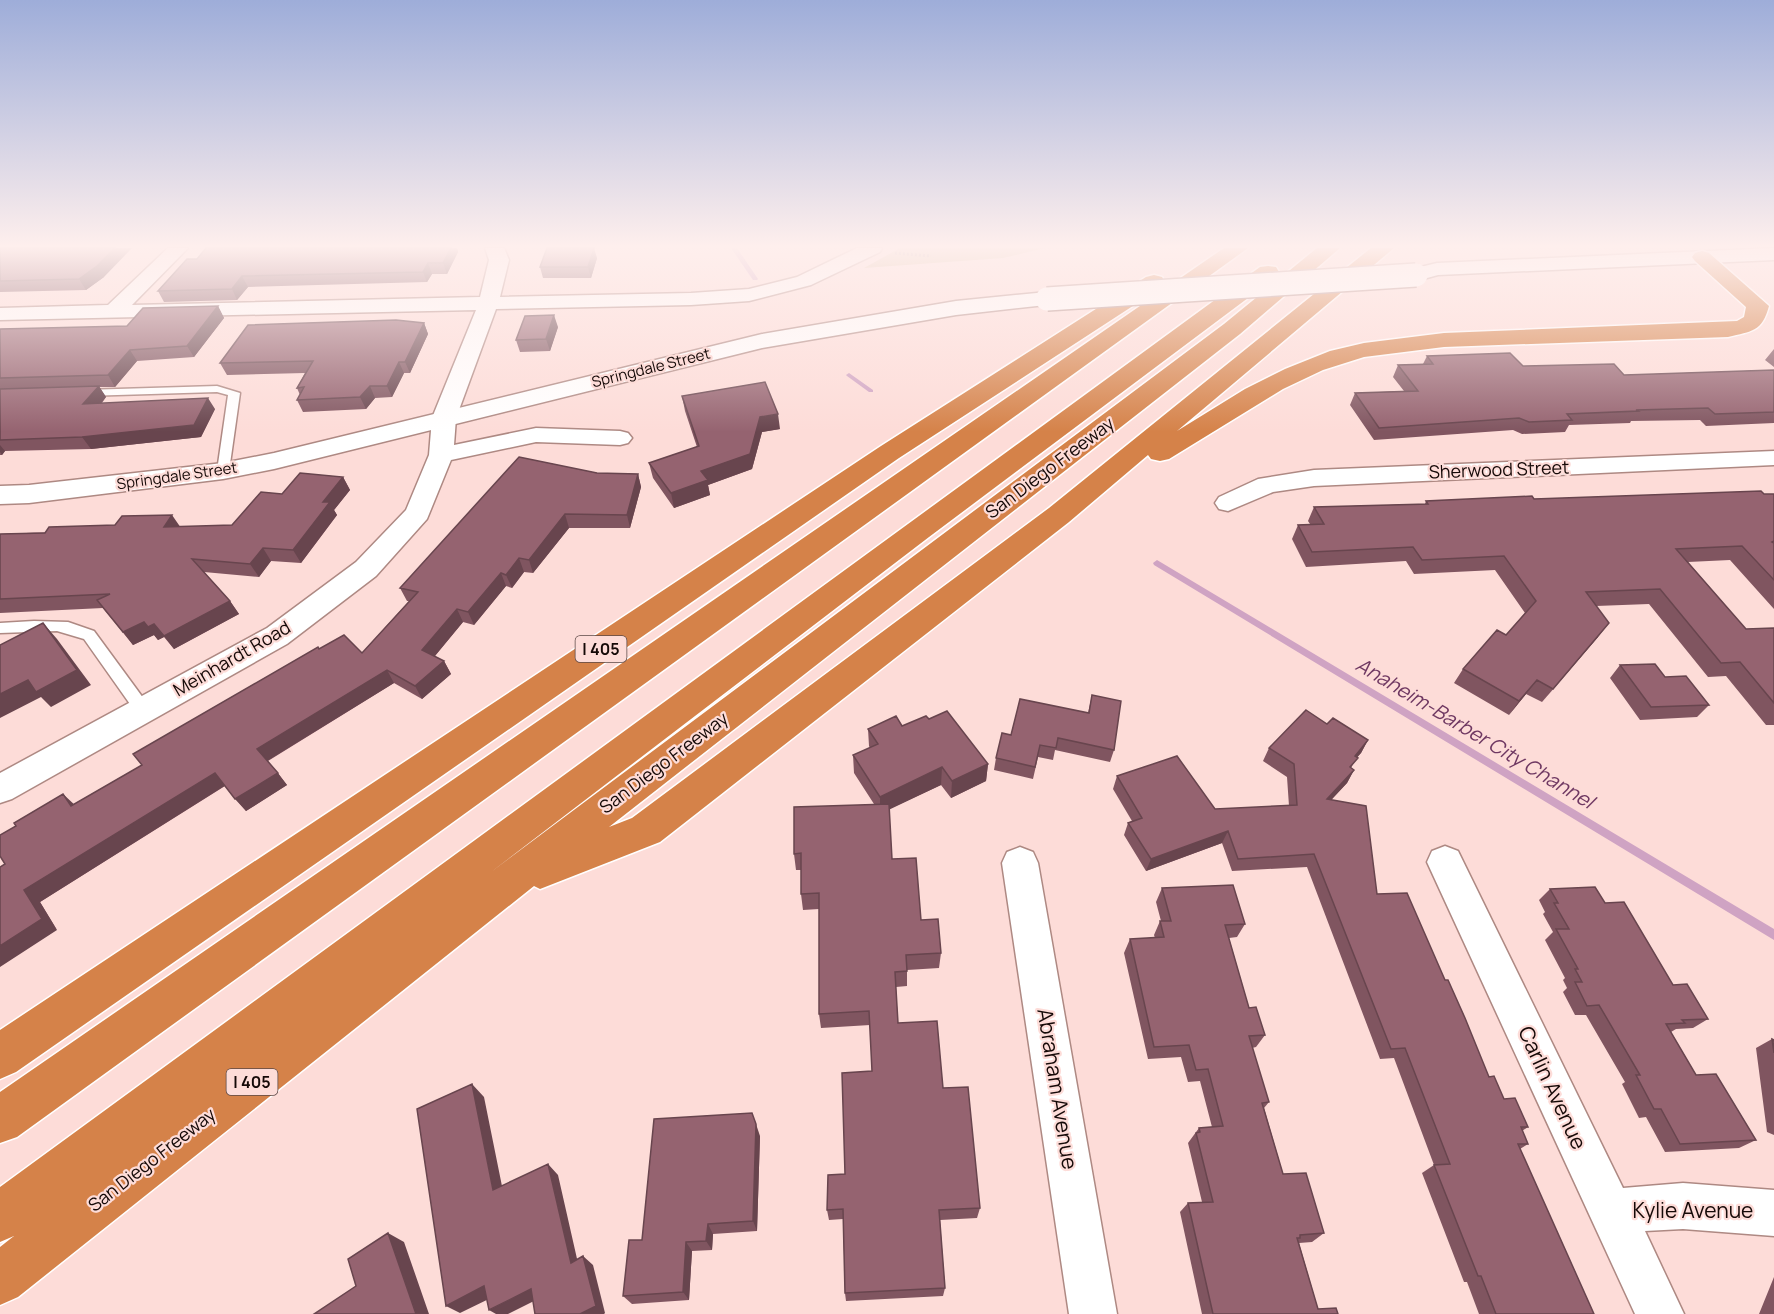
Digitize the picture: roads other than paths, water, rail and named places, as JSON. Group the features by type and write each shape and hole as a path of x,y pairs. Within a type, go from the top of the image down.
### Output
{"highway":[{"name":"I 405","path":"0,1056 890,452 1111,309"},
{"path":"0,1120 1151,309"},
{"path":"0,1217 1216,309"},
{"name":"San Diego Freeway","path":"0,1279 505,885 1256,309"},
{"path":"505,885 646,830 1059,515 1307,309"},
{"path":"1059,515 1263,390 1314,364 1390,346 1441,340 1728,330 1745,326 1754,320 1757,309"}],"main road":[{"name":"Springdale Street","path":"0,495 29,494 223,471 274,461 762,341 948,309"}],"street":[{"path":"112,313 116,309"},
{"path":"0,314 238,309"},
{"name":"Meinhardt Road","path":"0,789 278,636 366,569 418,513 441,455 444,418 486,309"},
{"path":"441,455 536,435 620,438"},
{"name":"Sherwood Street","path":"1228,503 1267,486 1314,478 1774,458"},
{"name":"Carlin Avenue","path":"1444,862 1660,1314"},
{"name":"Abraham Avenue","path":"1020,863 1093,1314"},
{"name":"Kylie Avenue","path":"1611,1211 1683,1206 1774,1214"}],"lane":[{"path":"68,393 217,389 234,393 223,471"},
{"path":"0,628 80,629 89,635 143,710"}],"waterway":[{"path":"849,375 871,391"},
{"name":"Anaheim-Barber City Channel","path":"1157,563 1774,935"}]}
